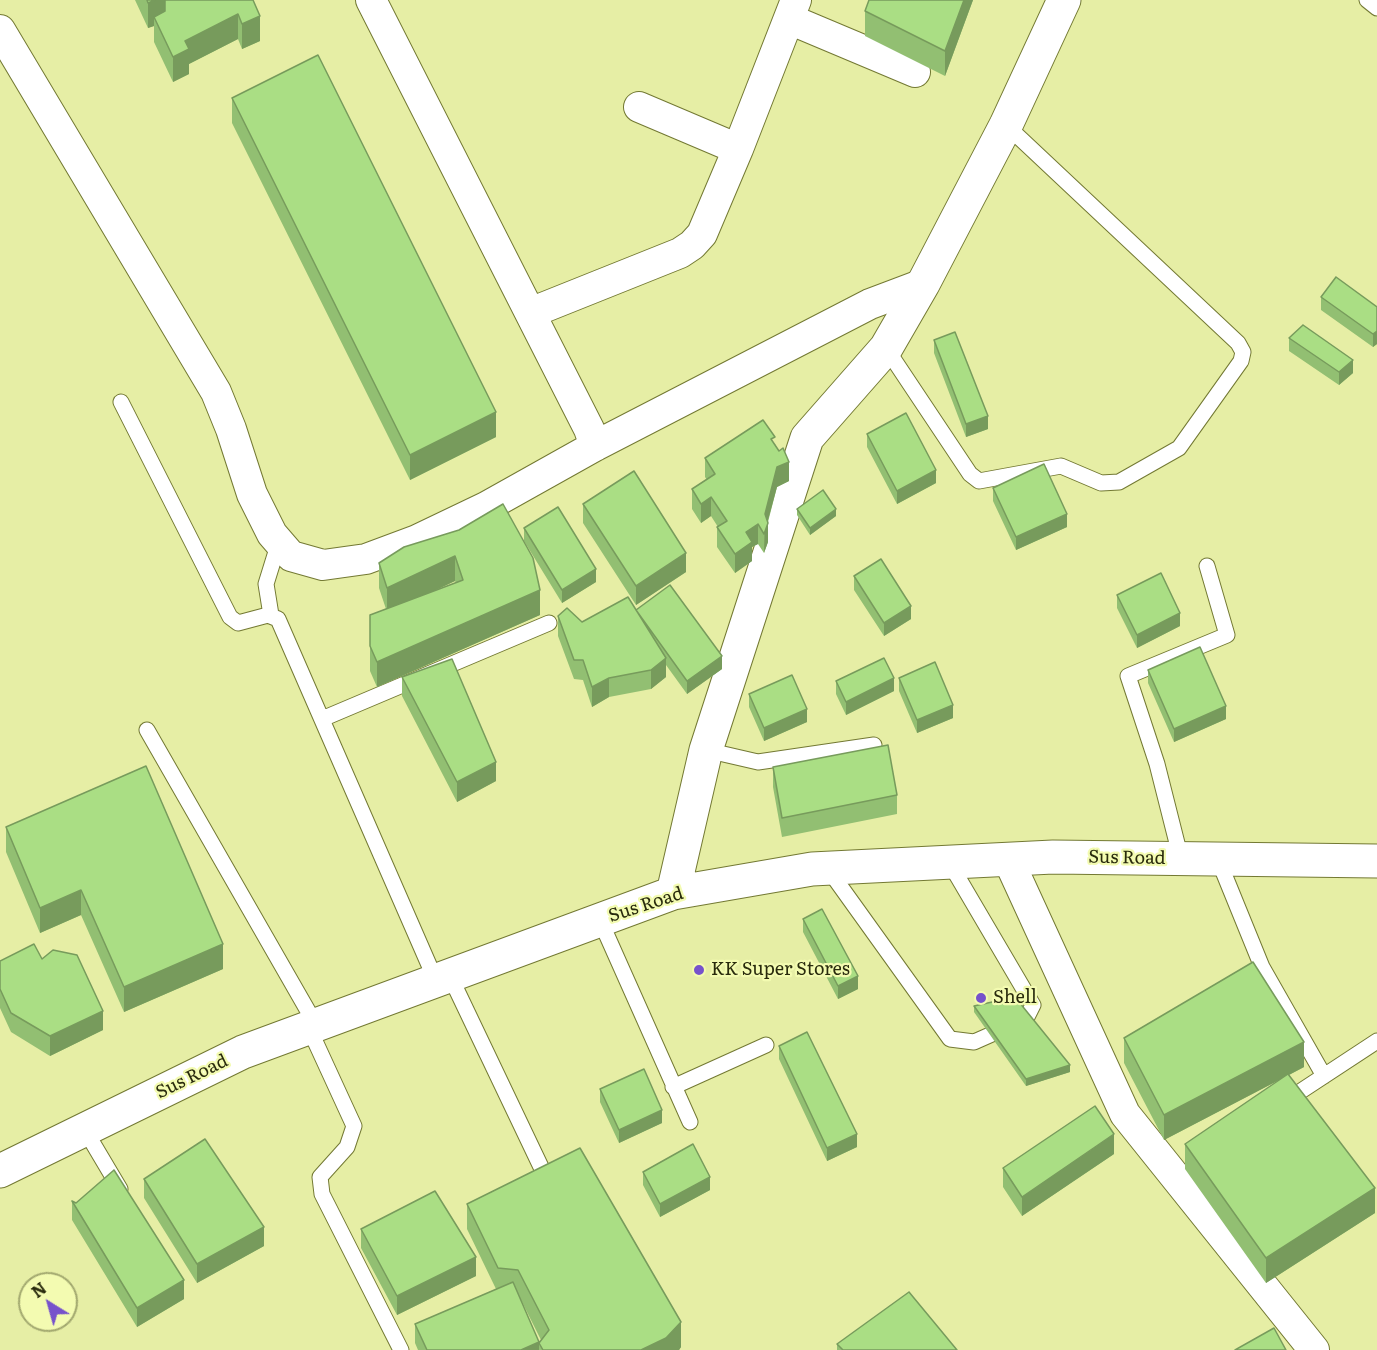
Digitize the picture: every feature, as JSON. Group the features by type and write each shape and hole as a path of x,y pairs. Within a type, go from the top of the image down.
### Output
{"main road":[{"path":"672,894 706,750 807,438 885,348 924,284 1006,125 1064,0"},
{"name":"Sus Road","path":"0,1171 243,1052 672,894 828,869 1053,857 1377,861"}],"street":[{"path":"371,0 371,5 589,429 595,446"},
{"path":"530,313 680,253 702,234 738,149 792,9 915,72"},
{"path":"0,30 216,392 231,429 252,494 279,542 291,556 323,566 366,559 417,540 486,507 595,446 870,304 924,284"},
{"path":"639,107 738,149"},
{"path":"1008,860 1125,1114 1314,1350"}],"lane":[{"path":"1366,0 1377,8"},
{"path":"885,348 970,474 979,481 1061,466 1101,483 1119,482 1179,448 1241,361 1243,352 1238,343 1006,125"},
{"path":"121,402 230,618 243,623 271,615"},
{"path":"279,542 266,584 271,615 280,624 443,978 541,1167"},
{"path":"1180,859 1157,764 1128,676 1227,635 1207,566"},
{"path":"322,719 549,623"},
{"path":"147,730 313,1026 354,1126 346,1147 320,1177 322,1194 401,1350"},
{"path":"706,750 758,762 874,745"},
{"path":"1218,859 1262,967 1324,1076"},
{"path":"828,869 950,1038 974,1042 1026,1019 1033,1005 950,862"},
{"path":"600,920 690,1122"},
{"path":"1298,1094 1377,1041"},
{"path":"673,1087 766,1045"},
{"path":"85,1130 126,1200"}],"building":[{"path":"165,0 253,0 260,16 242,24 238,14 185,41 189,49 173,57 154,17 165,11"},
{"path":"869,0 964,0 945,51 865,11"},
{"path":"318,55 496,412 410,455 232,98"},
{"path":"1336,277 1377,307 1377,331 1373,334 1321,297"},
{"path":"1303,325 1353,360 1339,372 1289,338"},
{"path":"955,332 988,416 966,424 934,340"},
{"path":"906,413 936,470 897,491 867,434"},
{"path":"763,420 775,437 771,439 779,451 783,448 789,462 777,467 765,514 768,523 764,534 758,524 746,532 752,542 735,554 717,527 727,521 711,497 701,504 692,489 715,474 705,458"},
{"path":"1044,464 1067,514 1016,537 993,488"},
{"path":"634,471 686,553 636,586 583,504"},
{"path":"823,490 836,509 810,528 797,509"},
{"path":"503,504 533,558 540,590 377,662 370,646 370,615 463,580 455,556 387,588 379,563 404,547 459,530"},
{"path":"558,507 596,569 562,590 524,528"},
{"path":"881,559 911,606 884,623 854,576"},
{"path":"1161,573 1180,613 1137,635 1117,595"},
{"path":"670,585 722,656 687,681 636,610"},
{"path":"628,597 666,658 651,670 609,678 592,687 583,660 574,660 558,616 567,608 582,622"},
{"path":"1200,647 1226,706 1174,729 1148,670"},
{"path":"884,658 894,678 846,702 836,681"},
{"path":"452,659 496,762 457,782 402,677"},
{"path":"935,662 953,705 917,720 899,678"},
{"path":"792,675 807,709 764,728 749,694"},
{"path":"888,745 897,795 782,818 773,767"},
{"path":"146,766 223,944 124,987 81,890 40,908 6,827"},
{"path":"822,909 858,976 838,986 803,919"},
{"path":"34,944 42,959 53,950 77,955 103,1011 50,1036 11,1013 0,989 0,961"},
{"path":"1253,962 1304,1042 1164,1115 1124,1038"},
{"path":"1015,997 1070,1065 1026,1079 974,1006"},
{"path":"807,1032 857,1134 827,1148 779,1046"},
{"path":"644,1069 662,1110 619,1130 600,1089"},
{"path":"1288,1074 1375,1188 1266,1258 1185,1144"},
{"path":"1095,1106 1114,1134 1022,1197 1003,1168"},
{"path":"205,1139 264,1227 197,1264 144,1179"},
{"path":"693,1144 710,1177 660,1204 643,1172"},
{"path":"580,1148 681,1322 666,1338 641,1350 543,1350 539,1343 549,1330 518,1270 498,1268 467,1204"},
{"path":"114,1170 184,1280 137,1308 72,1201 76,1203"},
{"path":"435,1191 476,1257 397,1296 361,1229"},
{"path":"513,1282 539,1342 521,1350 427,1350 415,1324"},
{"path":"909,1292 957,1350 843,1350 837,1344"},
{"path":"1274,1328 1286,1350 1235,1350"}],"place":[{"name":"KK Super Stores","path":"699,970"},
{"name":"Shell","path":"981,998"}]}
